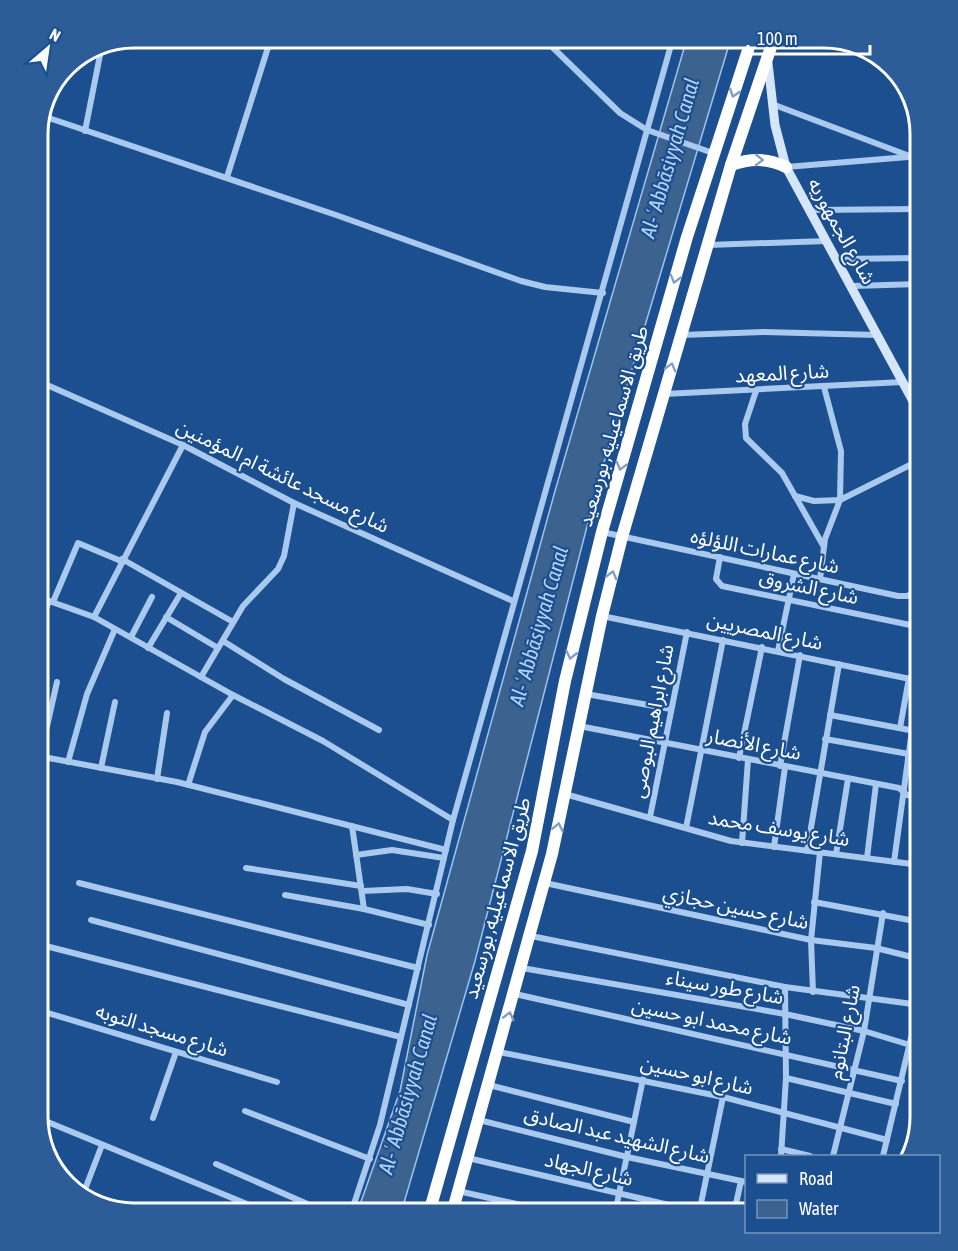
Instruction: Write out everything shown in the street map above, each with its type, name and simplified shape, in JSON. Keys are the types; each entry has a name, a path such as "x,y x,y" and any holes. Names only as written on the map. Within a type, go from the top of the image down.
{"highway":[{"name":"طريق الاسماعيليه, بورسعيد","path":"432,1203 532,851 565,681 602,532 713,153 749,48"},
{"name":"طريق الاسماعيليه, بورسعيد","path":"455,1203 545,884 602,616 622,537 731,165 770,48"},
{"path":"731,165 753,159 786,167"},
{"path":"479,1037 486,1046 500,1048"},
{"path":"470,1069 481,1066 491,1080"}],"main road":[{"name":"شارع الجمهوريه","path":"768,54 771,104 786,167 910,394"}],"street":[{"path":"227,177 268,48"},
{"path":"553,48 607,102 647,130 713,153"},
{"path":"355,1203 370,1159 437,894 453,820 513,601 603,293 671,48"},
{"path":"85,131 100,56"},
{"path":"771,104 910,156"},
{"path":"50,118 227,177 521,281 544,287 603,293"},
{"path":"786,167 910,157"},
{"path":"811,210 910,208"},
{"path":"707,245 827,241"},
{"path":"837,259 910,258"},
{"path":"852,286 910,284"},
{"path":"680,335 764,332 879,334"},
{"name":"شارع المعهد","path":"663,394 903,382"},
{"name":"شارع مسجد عائشة ام المؤمنين","path":"48,385 183,444 294,503 513,601"},
{"path":"820,579 824,548 840,500 841,452 824,387"},
{"path":"756,391 745,424 746,438 782,473 824,548"},
{"path":"94,617 183,444"},
{"path":"795,496 814,501 840,500 910,465"},
{"path":"201,677 243,606 278,569 284,556 294,503"},
{"name":"شارع عمارات اللؤلؤه","path":"602,532 903,597 910,594"},
{"path":"48,608 78,543 122,560 233,622"},
{"name":"شارع الشروق","path":"720,557 716,579 719,584 910,625"},
{"path":"778,651 795,574"},
{"path":"148,648 181,593"},
{"path":"131,638 152,597"},
{"path":"48,601 94,617 233,695 322,741 453,820"},
{"name":"شارع المصريين","path":"602,616 909,678"},
{"path":"166,617 218,648"},
{"path":"68,762 87,694 115,629"},
{"name":"شارع ابراهيم البوصى","path":"650,817 687,632"},
{"path":"686,828 723,640"},
{"path":"222,641 284,679 379,730"},
{"path":"739,758 762,647"},
{"path":"774,847 782,766 800,656"},
{"path":"807,851 839,664"},
{"path":"900,728 909,678"},
{"path":"48,720 57,682"},
{"path":"586,694 671,709"},
{"path":"188,785 205,732 233,695"},
{"path":"101,768 115,702"},
{"path":"158,779 167,714"},
{"path":"830,715 910,730"},
{"name":"شارع الأنصار","path":"579,726 876,784 910,795"},
{"path":"825,739 908,756"},
{"path":"894,862 910,743"},
{"path":"48,759 188,785 446,850"},
{"path":"742,843 748,760"},
{"path":"836,854 848,779"},
{"path":"867,858 876,784"},
{"name":"شارع يوسف محمد","path":"565,794 742,843 910,864"},
{"path":"352,826 364,909"},
{"path":"356,855 392,850 444,858"},
{"path":"813,992 811,940 820,852"},
{"path":"246,868 362,889 407,889 437,894"},
{"path":"80,883 417,968"},
{"name":"شارع حسين حجازي","path":"545,884 811,940 876,948 910,956"},
{"path":"285,895 364,909 429,925"},
{"path":"814,902 910,919"},
{"name":"شارع البتانوم","path":"833,1155 864,1031 883,913"},
{"path":"91,920 409,1005"},
{"path":"531,936 784,987 868,999 910,1002"},
{"path":"48,947 401,1037"},
{"name":"شارع طور سيناء","path":"522,968 785,1014 910,1044"},
{"path":"784,987 786,1078 781,1153 800,1155"},
{"name":"شارع محمد ابو حسين","path":"514,994 902,1081"},
{"name":"شارع مسجد التوبه","path":"48,1013 277,1082"},
{"name":"شارع ابو حسين","path":"500,1048 723,1097 887,1140"},
{"path":"883,1155 910,1048"},
{"path":"153,1118 176,1052"},
{"path":"786,1078 896,1104"},
{"path":"618,1203 643,1079"},
{"path":"491,1080 634,1122"},
{"path":"702,1203 723,1097"},
{"path":"245,1111 370,1159"},
{"name":"شارع الشهيد عبد الصادق","path":"479,1120 744,1182"},
{"path":"48,1122 244,1203"},
{"path":"86,1187 102,1145"},
{"name":"شارع الجهاد","path":"468,1158 660,1203"},
{"path":"216,1164 305,1203"},
{"path":"737,1203 744,1182"},
{"path":"458,1191 512,1203"}],"water":[{"name":"Al-ʿAbbāsiyyah Canal","path":"684,48 728,48 600,476 475,961 404,1203 361,1203 400,1091 427,955 555,491"}]}
